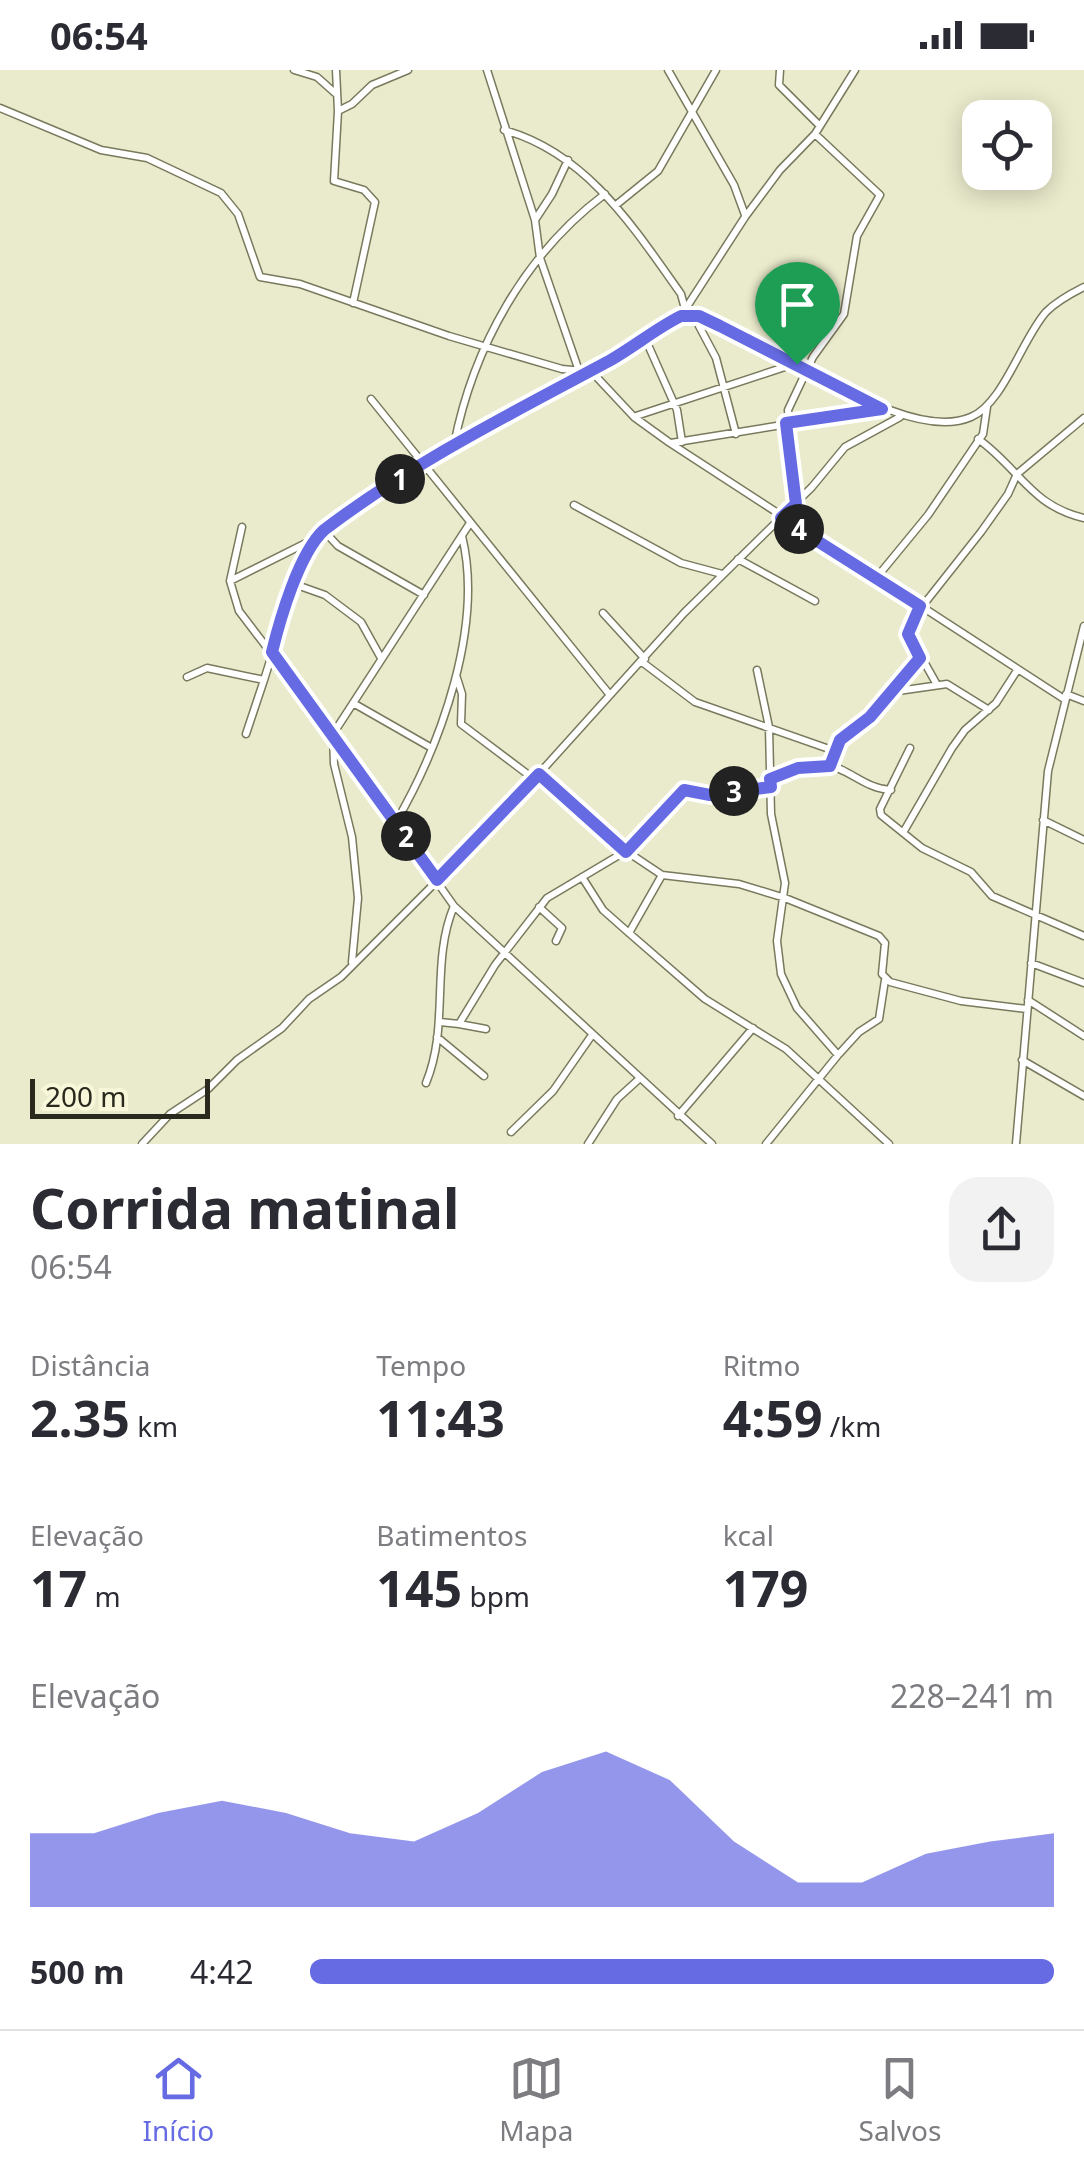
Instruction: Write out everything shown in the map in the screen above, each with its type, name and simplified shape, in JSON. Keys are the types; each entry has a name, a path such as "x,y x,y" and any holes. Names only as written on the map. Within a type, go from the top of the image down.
{"street":[{"path":"294,70 317,77 336,94"},
{"path":"336,70 334,180 364,190 376,202 353,303"},
{"path":"338,111 372,85 408,70"},
{"path":"487,70 534,220 540,258 584,371 670,444 781,518 1018,669 1065,696 1084,701"},
{"path":"668,70 734,185 745,216"},
{"path":"616,205 658,172 716,70"},
{"path":"780,70 778,85 818,124"},
{"path":"687,315 688,304 745,216 814,134 854,70"},
{"path":"0,108 101,150 146,158 221,193 238,214 260,277 300,284 485,346 584,371"},
{"path":"504,130 538,142 568,160 616,205 681,294 687,315"},
{"path":"796,504 786,423 792,396 844,314 856,236 880,195 814,134"},
{"path":"534,220 568,160"},
{"path":"454,446 485,346 505,305 540,258 605,194"},
{"path":"877,577 928,515 983,434 988,406 1038,322 1061,299 1084,287"},
{"path":"230,581 314,539 424,463 687,315 699,316 902,416 966,419 988,406"},
{"path":"699,316 736,434"},
{"path":"645,338 674,402 682,442"},
{"path":"634,416 797,364"},
{"path":"371,399 610,695"},
{"path":"670,444 882,409"},
{"path":"142,1144 170,1114 208,1089 352,964 437,880 722,574 796,504 845,447 902,416"},
{"path":"936,684 908,634 920,606 981,532 1017,474 1084,418"},
{"path":"978,439 1007,461 1048,506 1084,518"},
{"path":"574,505 681,563 722,574"},
{"path":"352,964 358,887 352,836 334,764 333,734 470,523"},
{"path":"242,527 230,581 238,611 333,734 454,906 711,1144"},
{"path":"324,530 338,546 424,595"},
{"path":"396,822 414,792 457,675 469,582 462,535"},
{"path":"246,734 294,584 314,539"},
{"path":"738,559 815,601"},
{"path":"294,584 325,595 361,622 381,658"},
{"path":"603,614 644,661 696,702 814,746 835,747"},
{"path":"1016,1144 1048,770 1065,696 1081,654 1084,626"},
{"path":"830,766 835,747 870,717 920,658"},
{"path":"187,677 207,668 264,680"},
{"path":"904,831 959,739 989,710 1018,669"},
{"path":"757,670 769,727 771,783 785,898 777,941 782,974 797,1008 838,1055"},
{"path":"457,675 463,700 461,724 536,777 626,852 662,875 723,880 785,898 883,939 885,980 879,1019 859,1032 838,1055 766,1144"},
{"path":"890,692 952,685 989,710"},
{"path":"353,702 430,747"},
{"path":"910,748 880,812 922,848 980,878 992,896 1084,936"},
{"path":"458,1024 539,907 558,888 626,852 684,790 710,795 771,783 798,768 830,766 871,788 891,790"},
{"path":"1043,820 1084,840"},
{"path":"629,932 662,875"},
{"path":"582,877 604,910 705,999 753,1028 821,1080 888,1144"},
{"path":"426,1083 440,1022 440,955 454,906"},
{"path":"539,907 562,928 556,942"},
{"path":"1031,963 1084,984"},
{"path":"885,980 960,1001 1028,1004 1084,1036"},
{"path":"440,1022 486,1029"},
{"path":"678,1116 753,1028"},
{"path":"512,1132 553,1091 592,1035"},
{"path":"437,1037 484,1076"},
{"path":"1022,1060 1084,1096"},
{"path":"588,1144 596,1140 617,1099 639,1079"}],"route":[{"path":"681,316 699,316 797,364 882,409 786,423 796,504 781,518 920,606 908,634 920,658 870,717 840,740 830,766 798,768 770,779 771,787 710,795 684,790 626,852 539,774 437,880 272,652 294,584 314,539 476,430 604,363 681,316"}]}
